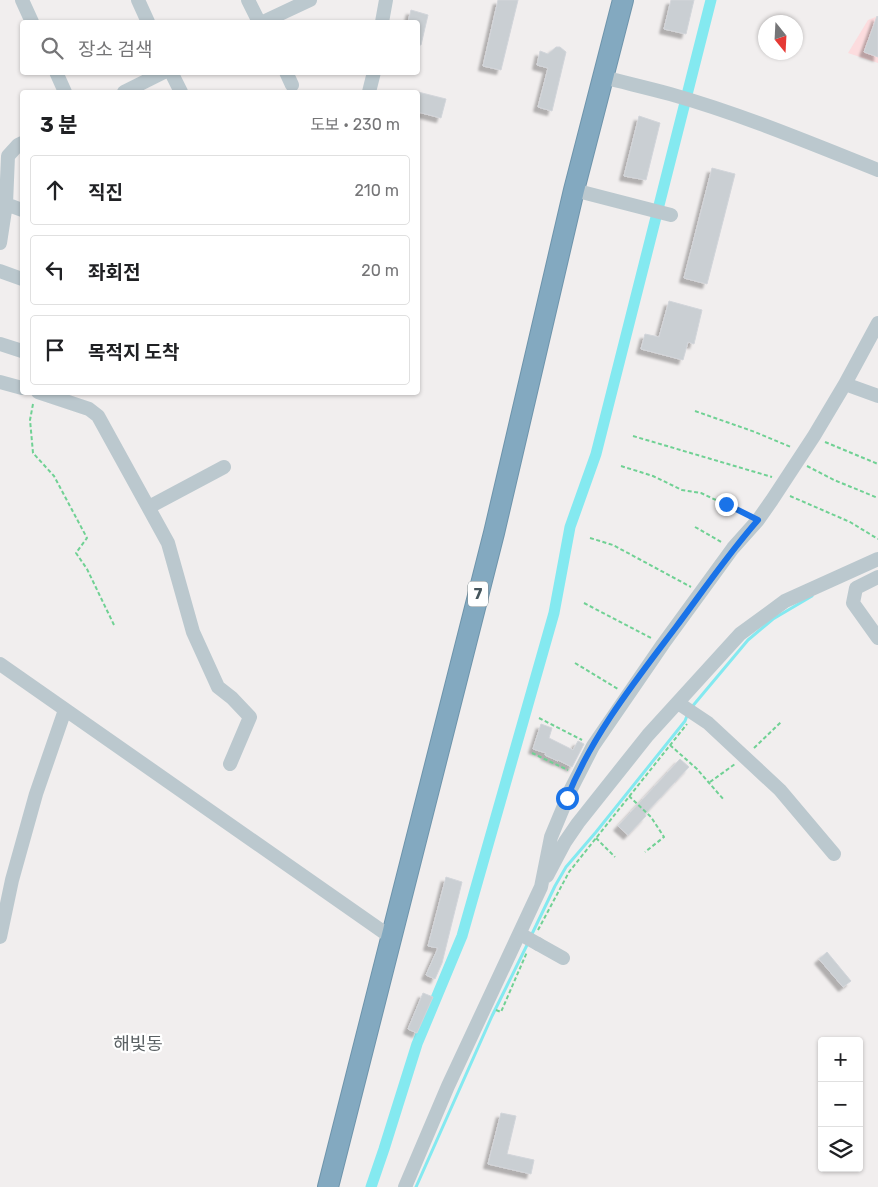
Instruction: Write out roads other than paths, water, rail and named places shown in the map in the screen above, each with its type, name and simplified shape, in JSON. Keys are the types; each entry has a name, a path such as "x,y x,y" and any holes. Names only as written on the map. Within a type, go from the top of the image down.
{"highway":[{"name":"7","path":"328,1187 494,533 574,190 623,0"}],"street":[{"path":"22,0 31,20"},
{"path":"138,0 147,20"},
{"path":"248,0 258,20"},
{"path":"267,20 310,0"},
{"path":"382,20 386,0"},
{"path":"57,75 64,90"},
{"path":"128,90 158,75"},
{"path":"172,75 180,90"},
{"path":"287,75 292,85"},
{"path":"370,90 373,75"},
{"path":"603,77 671,94 794,136 878,170"},
{"path":"0,243 6,204 8,156 20,144"},
{"path":"574,190 671,215"},
{"path":"6,204 20,209"},
{"path":"0,271 20,278"},
{"path":"405,1187 448,1086 529,938 551,837 578,774 593,746 663,644 733,548 758,520 781,486 845,384 878,323"},
{"path":"0,344 20,350"},
{"path":"0,382 20,387"},
{"path":"845,384 878,396"},
{"path":"44,395 89,409 98,416 168,542 193,632 218,686 250,717 230,764"},
{"path":"148,507 224,466"},
{"path":"541,887 565,842 578,823 630,757 740,634 767,612 792,597 878,559"},
{"path":"878,577 856,588 853,603 878,638"},
{"path":"0,664 392,938"},
{"path":"678,703 708,723 780,790 834,854"},
{"path":"0,937 12,880 36,794 65,710"},
{"path":"551,837 565,842"},
{"path":"529,938 563,958"}],"waterway":[{"path":"371,1187 417,1044 462,936 554,613 570,527 596,454 711,0"},
{"path":"691,708 748,640 773,619 812,596"},
{"path":"531,936 566,867 685,721 688,713"},
{"path":"416,1187 492,1016 528,943"}],"district":[{"name":"해빛동","path":"138,1044"}]}
